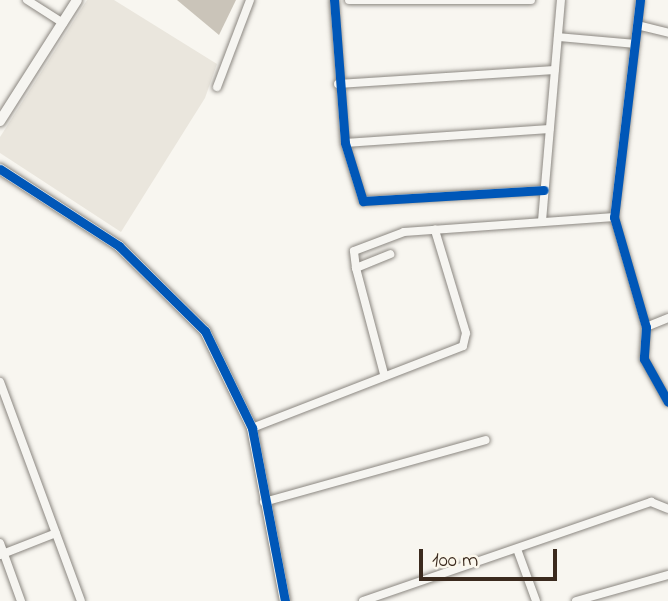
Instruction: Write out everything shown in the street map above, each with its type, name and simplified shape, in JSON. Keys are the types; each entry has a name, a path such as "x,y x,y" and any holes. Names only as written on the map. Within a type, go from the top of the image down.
{"street":[{"path":"26,0 62,23"},
{"path":"0,121 77,0"},
{"path":"217,87 250,0"},
{"path":"334,0 338,84 345,143 360,197 367,202 544,190"},
{"path":"349,0 531,0"},
{"path":"542,221 561,0"},
{"path":"640,0 614,217 646,327 644,359 668,402"},
{"path":"637,25 668,33"},
{"path":"558,37 635,44"},
{"path":"338,84 555,69"},
{"path":"345,143 550,129"},
{"path":"0,169 162,282 205,331 251,428 285,601"},
{"path":"384,374 352,259 361,247 404,232 614,217"},
{"path":"251,428 466,340 435,230"},
{"path":"356,268 390,254"},
{"path":"646,327 668,318"},
{"path":"0,382 81,601"},
{"path":"264,502 486,440"},
{"path":"363,601 651,502 668,509"},
{"path":"2,555 56,533"},
{"path":"0,544 21,601"},
{"path":"517,549 536,601"},
{"path":"576,601 668,575"}],"shaded area":[{"path":"87,0 114,0 217,64 205,98 121,232 0,153 0,137"},
{"path":"177,0 236,0 219,35"}],"cycle path":[{"path":"334,0 345,143 363,201 544,190"},
{"path":"640,0 614,217 646,327 644,359 668,402"},
{"path":"0,169 119,246 205,331 252,428 285,601"}]}
